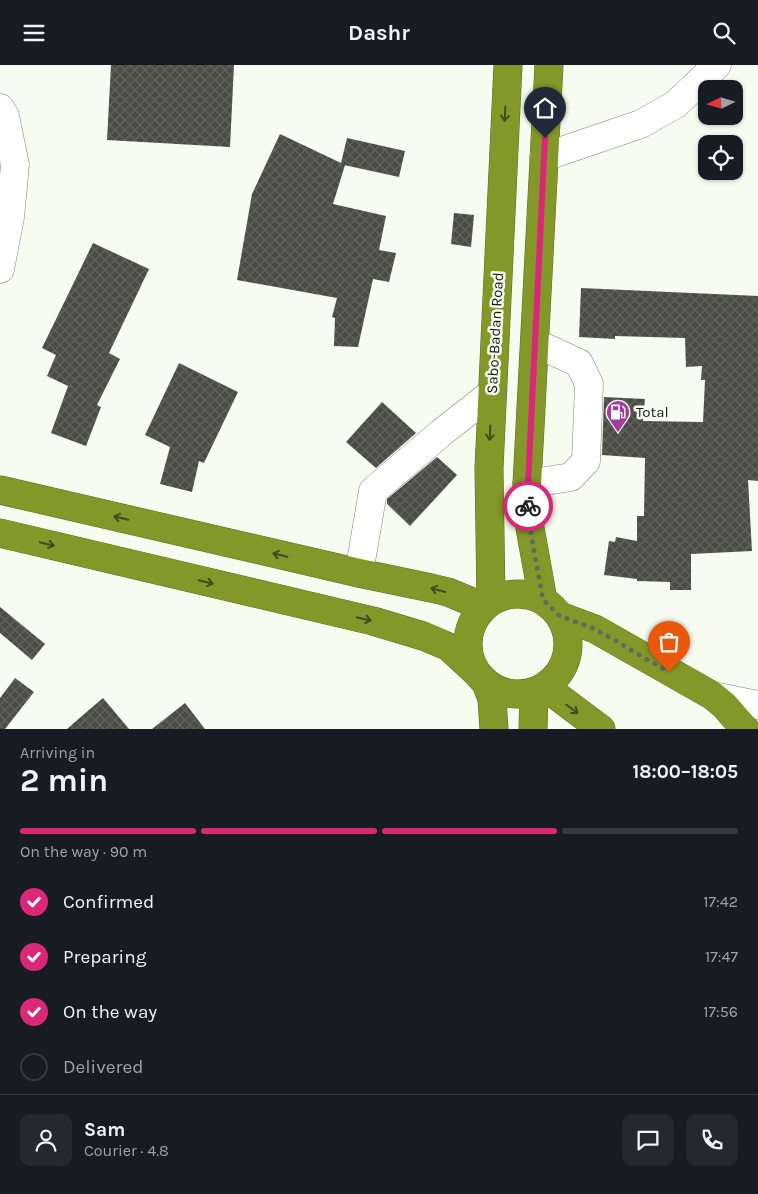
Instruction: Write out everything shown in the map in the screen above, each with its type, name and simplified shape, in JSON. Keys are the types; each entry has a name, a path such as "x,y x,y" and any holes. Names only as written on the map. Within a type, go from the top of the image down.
{"highway":[{"name":"Sabo-Badan Road","path":"487,604 489,468 508,65"},
{"path":"0,533 373,621 422,636 450,647 497,690 509,694 522,694 540,689 554,679 561,670 565,660 568,638 565,626 551,608 530,528 528,484 549,65"},
{"path":"0,489 448,592 487,604"},
{"path":"494,729 492,699 469,655 468,637 473,621 487,604 503,595 517,593 530,595 551,608 595,629 713,696 724,705 745,729"},
{"path":"533,729 540,689"},
{"path":"540,689 601,729"}],"street":[{"path":"544,157 640,124 676,105 717,65"},
{"path":"0,108 5,116 15,165 10,217 0,269"},
{"path":"528,484 571,477 586,461 589,384 579,363 534,343"},
{"path":"359,573 373,491 441,433 492,393"},
{"path":"713,696 758,705"}],"building":[{"path":"111,65 234,65 230,147 107,140"},
{"path":"280,134 341,163 347,138 405,151 399,177 345,165 333,204 386,216 379,250 396,253 389,282 373,279 358,347 334,346 335,318 332,317 337,298 237,280 252,194"},
{"path":"454,213 474,215 471,247 451,244"},
{"path":"93,243 149,269 109,353 120,359 97,405 101,407 86,446 51,433 68,386 47,376 56,355 42,348"},
{"path":"581,288 758,296 758,481 748,480 752,551 691,554 691,590 670,590 670,582 637,581 637,579 604,575 609,541 615,542 616,537 637,541 637,516 644,516 645,458 602,455 604,397 645,399 643,421 703,422 705,380 701,380 702,366 686,367 685,338 615,336 615,339 579,337"},
{"path":"179,363 238,392 204,463 199,461 192,492 160,484 170,447 145,435"},
{"path":"382,402 416,433 376,468 346,442"},
{"path":"437,457 457,475 410,526 387,504 387,499"},
{"path":"0,607 45,644 32,660 0,633"},
{"path":"15,678 34,692 5,729 0,729 0,698"},
{"path":"103,698 129,729 67,729 90,709"},
{"path":"185,703 205,729 152,729"}],"way so far":[{"path":"528,506 543,600 560,616 595,629 669,672"}],"place":[{"name":"Total","path":"618,433"}],"route":[{"path":"528,506 545,138"}]}
